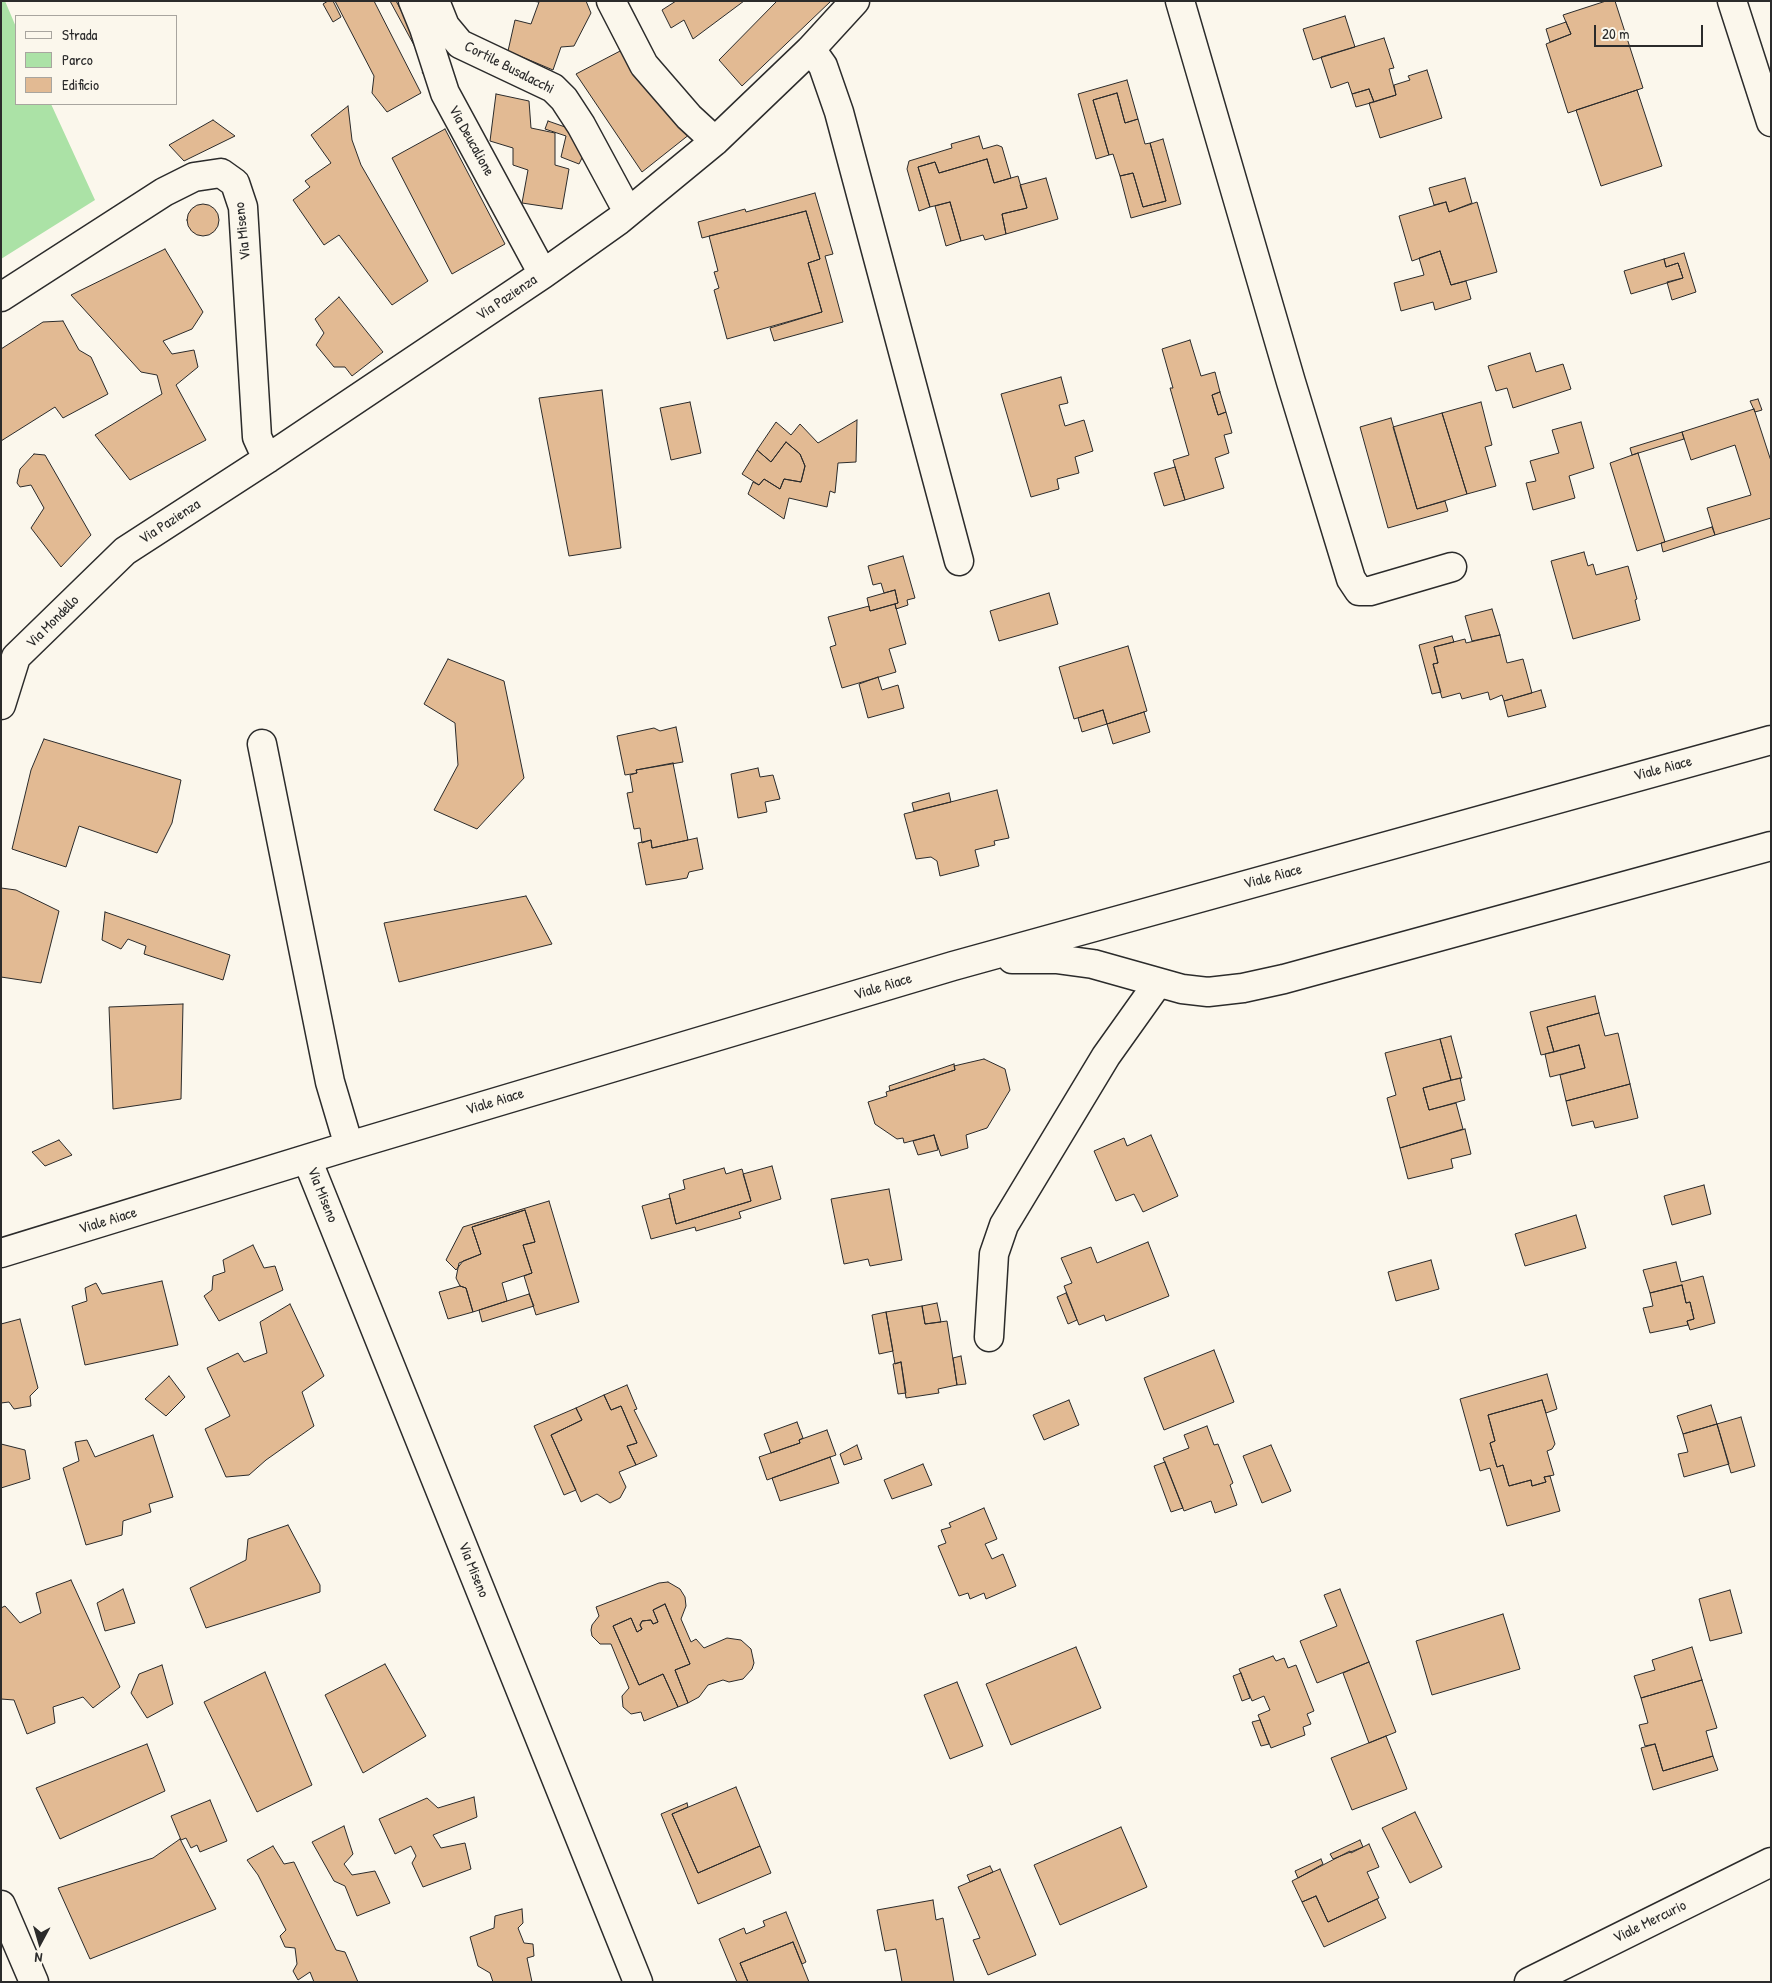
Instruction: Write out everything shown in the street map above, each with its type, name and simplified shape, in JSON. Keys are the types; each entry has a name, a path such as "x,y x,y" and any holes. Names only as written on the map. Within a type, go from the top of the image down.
{"street":[{"name":"Via Deucalione","path":"413,1 424,28 445,94 544,274"},
{"name":"Cortile Busalacchi","path":"435,1 445,26 460,44 553,88 564,99 581,125 628,212"},
{"path":"611,1 644,65 689,117 715,141"},
{"name":"Via Pazienza","path":"125,551 267,459 544,274 628,212 715,141 810,49 855,1"},
{"path":"1180,1 1291,382 1351,579 1359,591 1370,591 1452,567"},
{"path":"1732,1 1771,122"},
{"path":"810,49 823,66 839,112 959,561"},
{"name":"Via Miseno","path":"1,297 164,192 194,177 221,174 234,183 244,207 257,437 267,459"},
{"name":"Via Mondello","path":"1,705 16,658 125,551"},
{"name":"Viale Aiace","path":"1,1253 349,1146 953,966 1771,740"},
{"path":"262,744 330,1082 349,1146"},
{"path":"953,966 1018,958 1056,959 1093,964 1182,989 1208,992 1243,988 1284,979 1771,846"},
{"path":"989,1337 994,1254 1004,1225 1106,1056 1158,983"},
{"name":"Via Miseno","path":"308,1159 638,1982"},
{"name":"Viale Mercurio","path":"1529,1982 1771,1862"},
{"path":"1,1905 34,1982"}],"green space":[{"path":"1,1 5,1 15,25 15,105 51,105 95,200 1,259"}],"building":[{"path":"333,1 341,17 333,22 323,4"},
{"path":"335,1 374,1 421,93 387,112 372,93 374,76"},
{"path":"390,1 396,1 441,83 432,88 422,72 427,69"},
{"path":"531,1 586,1 591,13 574,46 561,47 553,70 508,51 515,20 531,24 539,2"},
{"path":"676,1 744,1 693,39 684,20 671,28 662,10"},
{"path":"777,1 831,1 742,86 719,60"},
{"path":"1606,1 1615,1 1643,88 1568,113 1546,44 1571,34 1563,15"},
{"path":"1345,16 1355,47 1313,60 1303,29"},
{"path":"1566,22 1571,34 1550,42 1546,29"},
{"path":"1384,38 1394,68 1389,69 1396,95 1374,102 1369,89 1352,94 1348,82 1331,88 1321,57"},
{"path":"624,49 695,130 642,172 576,74"},
{"path":"1427,70 1442,118 1380,138 1369,103 1396,95 1394,85 1410,80 1408,76"},
{"path":"1127,80 1138,119 1125,123 1117,93 1093,100 1109,155 1096,159 1078,94"},
{"path":"1369,89 1374,102 1356,107 1352,94"},
{"path":"1637,90 1662,166 1601,186 1576,110"},
{"path":"1117,93 1125,123 1138,119 1145,144 1150,143 1166,201 1143,207 1133,173 1120,176 1113,154 1109,155 1093,100"},
{"path":"496,94 529,101 531,128 555,133 555,165 569,169 562,209 522,203 528,170 513,165 513,148 490,141"},
{"path":"348,106 352,140 361,165 428,281 392,305 339,235 324,245 293,200 310,187 305,181 331,163 311,135"},
{"path":"213,120 235,136 184,161 169,145"},
{"path":"548,121 568,128 583,156 579,164 561,157 566,136 545,129"},
{"path":"445,129 505,244 452,274 392,158"},
{"path":"979,136 983,149 997,145 1002,147 1011,178 994,183 987,159 939,173 935,162 918,167 930,207 919,211 907,169 909,161 952,148 951,144"},
{"path":"1163,139 1181,204 1131,218 1120,176 1133,173 1143,207 1166,201 1150,143"},
{"path":"987,159 994,183 1018,176 1027,208 1002,214 1006,234 985,240 983,235 961,241 950,202 930,207 918,167 935,162 939,173"},
{"path":"1046,178 1058,219 1006,234 1002,214 1027,208 1020,185"},
{"path":"1465,178 1472,203 1449,212 1446,202 1434,205 1429,188"},
{"path":"815,193 833,254 825,256 843,322 774,341 770,328 822,312 808,263 820,259 806,211 702,238 698,222 745,209 746,212"},
{"path":"950,202 961,241 946,246 935,206"},
{"path":"1446,202 1449,212 1477,202 1497,272 1451,285 1440,251 1412,261 1399,216"},
{"path":"203,204 214,209 219,220 214,231 203,236 192,231 187,220 192,209"},
{"path":"806,211 820,259 808,263 822,312 727,339 714,290 719,288 714,272 718,271 709,236"},
{"path":"165,249 203,312 192,329 163,341 172,354 194,350 198,367 176,385 206,440 130,480 95,435 162,394 157,375 141,372 71,295"},
{"path":"1440,251 1451,285 1466,281 1471,299 1435,310 1433,302 1401,311 1394,283 1424,275 1419,258"},
{"path":"1684,253 1696,292 1672,300 1667,282 1683,278 1678,263 1666,267 1664,259"},
{"path":"1664,259 1666,267 1678,263 1683,278 1631,294 1624,271"},
{"path":"339,297 383,352 352,376 345,367 334,367 316,345 324,333 315,319"},
{"path":"63,321 79,350 91,357 108,394 63,418 55,407 1,441 1,349 43,322"},
{"path":"1190,340 1201,376 1215,372 1220,392 1212,395 1218,415 1226,412 1232,433 1224,435 1229,453 1215,458 1224,488 1185,500 1173,460 1189,455 1170,388 1173,388 1162,349"},
{"path":"1530,353 1536,372 1563,364 1571,389 1513,408 1507,388 1496,391 1488,366"},
{"path":"1061,377 1068,403 1059,405 1065,426 1084,420 1093,451 1075,457 1079,473 1057,479 1059,489 1031,497 1001,394"},
{"path":"602,390 621,548 569,556 539,398"},
{"path":"1220,392 1226,412 1218,415 1212,395"},
{"path":"1758,399 1762,410 1755,412 1750,401"},
{"path":"690,402 701,453 671,460 660,408"},
{"path":"1481,402 1492,445 1485,447 1496,486 1467,494 1442,413"},
{"path":"1754,409 1771,461 1771,518 1715,535 1707,508 1751,495 1735,445 1691,460 1682,432"},
{"path":"1442,413 1467,494 1417,509 1393,427"},
{"path":"1391,418 1417,509 1445,501 1448,511 1388,528 1360,427"},
{"path":"857,420 856,462 838,463 835,493 830,491 827,507 789,498 784,519 748,494 753,482 759,485 764,479 780,489 784,479 801,482 805,466 800,454 786,442 771,462 757,450 776,422 791,435 800,424 818,443"},
{"path":"1581,422 1594,468 1569,476 1575,498 1533,510 1526,483 1536,481 1530,461 1559,453 1552,430"},
{"path":"1682,432 1684,439 1632,455 1630,448"},
{"path":"786,442 800,454 805,466 801,482 784,479 780,489 764,479 759,485 742,474 757,450 771,462"},
{"path":"1638,453 1665,542 1637,551 1610,463"},
{"path":"34,454 45,455 91,535 61,567 31,528 44,508 31,485 20,487 17,483 20,469"},
{"path":"1175,467 1185,500 1164,506 1154,473"},
{"path":"1712,527 1715,535 1663,552 1661,543"},
{"path":"1584,552 1588,566 1593,564 1596,575 1628,566 1637,599 1635,600 1640,620 1573,639 1551,561"},
{"path":"903,556 915,598 907,600 908,605 896,609 895,604 898,603 895,590 884,593 881,583 873,585 868,566"},
{"path":"895,590 898,603 870,611 867,598"},
{"path":"1049,593 1058,624 999,641 990,611"},
{"path":"895,604 906,644 889,649 896,672 842,688 830,647 836,645 828,617 869,606 870,611"},
{"path":"1492,609 1500,635 1472,641 1465,616"},
{"path":"1500,635 1507,663 1523,659 1532,693 1504,701 1502,695 1490,700 1488,692 1462,699 1460,693 1442,698 1433,664 1438,663 1434,647 1465,639 1466,643"},
{"path":"1452,636 1454,642 1434,647 1438,663 1433,664 1441,692 1432,694 1419,645"},
{"path":"1128,646 1147,711 1107,724 1103,710 1074,719 1059,667"},
{"path":"448,659 504,681 524,778 477,829 434,810 458,765 455,723 424,704"},
{"path":"878,677 882,690 898,685 904,708 868,718 859,684"},
{"path":"1541,690 1546,707 1508,717 1504,701"},
{"path":"1103,710 1107,724 1082,732 1078,718"},
{"path":"1144,712 1150,732 1113,744 1107,724"},
{"path":"676,727 683,762 636,770 637,773 625,775 617,736 654,728 660,731"},
{"path":"44,739 181,780 172,823 157,853 79,826 66,867 12,849 31,770"},
{"path":"673,763 688,840 652,848 651,840 642,843 640,828 634,829 627,793 633,792 630,775 637,773 636,770"},
{"path":"758,768 760,777 773,775 780,799 765,802 767,812 738,818 731,774"},
{"path":"997,790 1009,838 994,841 995,845 975,850 979,866 940,876 937,861 931,857 916,859 904,814"},
{"path":"949,793 951,802 914,811 912,803"},
{"path":"697,838 703,869 689,872 687,878 646,885 638,843 651,840 652,848"},
{"path":"1,888 16,890 59,911 41,983 1,977"},
{"path":"526,896 552,944 399,982 384,923"},
{"path":"105,912 230,955 223,980 144,954 146,946 128,939 121,949 102,940"},
{"path":"1595,996 1599,1013 1547,1027 1554,1052 1541,1055 1530,1012"},
{"path":"183,1004 181,1099 113,1109 109,1007"},
{"path":"1599,1013 1605,1036 1618,1033 1630,1084 1566,1101 1560,1075 1585,1068 1579,1045 1554,1052 1547,1027"},
{"path":"1451,1036 1462,1078 1451,1080 1440,1039"},
{"path":"1440,1039 1451,1080 1423,1088 1429,1110 1456,1103 1463,1129 1400,1148 1387,1098 1396,1095 1385,1053"},
{"path":"1579,1045 1585,1068 1550,1077 1545,1054"},
{"path":"984,1059 1005,1069 1010,1090 987,1128 966,1135 968,1148 941,1156 934,1135 904,1143 903,1138 897,1139 875,1124 868,1102 887,1096 886,1092 955,1070 954,1066"},
{"path":"954,1064 955,1070 890,1091 889,1086"},
{"path":"1460,1078 1465,1100 1429,1110 1423,1088"},
{"path":"1630,1084 1638,1118 1595,1128 1593,1121 1572,1126 1566,1101"},
{"path":"1465,1129 1471,1154 1451,1159 1453,1168 1408,1179 1400,1148"},
{"path":"934,1135 938,1150 918,1155 913,1141"},
{"path":"1151,1135 1178,1196 1143,1212 1134,1194 1116,1201 1094,1151 1124,1138 1127,1146"},
{"path":"59,1140 72,1155 45,1166 32,1152"},
{"path":"772,1166 781,1199 739,1212 741,1218 696,1231 695,1227 651,1239 642,1206 670,1198 676,1224 751,1201 743,1174"},
{"path":"724,1168 726,1174 742,1169 751,1201 676,1224 669,1194 685,1189 683,1180"},
{"path":"1704,1185 1711,1214 1672,1225 1664,1196"},
{"path":"889,1189 902,1260 870,1266 868,1259 844,1264 831,1199"},
{"path":"549,1201 579,1302 536,1315 524,1276 532,1273 523,1245 535,1242 525,1210 472,1227 481,1254 463,1261 456,1270 446,1260 463,1227"},
{"path":"525,1210 535,1242 523,1245 532,1273 502,1283 507,1301 473,1312 466,1288 460,1286 456,1278 459,1263 481,1254 472,1227"},
{"path":"1576,1215 1586,1248 1525,1266 1515,1234"},
{"path":"1148,1242 1169,1296 1106,1321 1104,1315 1079,1325 1064,1286 1072,1283 1061,1258 1091,1247 1097,1263"},
{"path":"253,1245 264,1268 275,1266 283,1290 219,1321 204,1296 212,1290 213,1276 225,1272 223,1260"},
{"path":"1431,1260 1439,1289 1396,1301 1388,1272"},
{"path":"1676,1262 1681,1282 1703,1276 1715,1323 1690,1330 1687,1321 1694,1319 1690,1302 1686,1303 1682,1285 1650,1293 1643,1270"},
{"path":"162,1281 178,1345 85,1365 72,1306 87,1301 85,1288 96,1283 102,1294"},
{"path":"1682,1285 1686,1303 1690,1302 1694,1319 1687,1321 1688,1325 1650,1333 1643,1308 1653,1306 1650,1293"},
{"path":"460,1286 466,1288 473,1312 448,1319 439,1292"},
{"path":"1066,1293 1077,1320 1068,1324 1057,1297"},
{"path":"529,1294 534,1306 482,1322 479,1310"},
{"path":"937,1303 941,1322 925,1324 922,1306"},
{"path":"290,1304 324,1376 302,1392 314,1426 266,1460 249,1475 226,1477 205,1429 230,1416 207,1368 238,1353 244,1362 267,1353 260,1322"},
{"path":"922,1306 925,1324 947,1321 957,1385 938,1389 939,1393 906,1398 901,1362 895,1364 886,1312"},
{"path":"886,1312 893,1351 879,1354 872,1315"},
{"path":"20,1319 38,1388 30,1396 31,1406 14,1409 9,1402 1,1403 1,1324"},
{"path":"1214,1350 1234,1402 1164,1430 1144,1378"},
{"path":"961,1356 966,1384 957,1385 953,1358"},
{"path":"901,1362 906,1393 898,1394 893,1364"},
{"path":"1547,1374 1557,1409 1546,1413 1542,1400 1488,1415 1495,1441 1490,1443 1497,1467 1503,1465 1509,1486 1531,1480 1532,1486 1546,1482 1544,1477 1550,1476 1560,1511 1507,1526 1490,1468 1480,1471 1460,1399"},
{"path":"169,1376 185,1397 166,1416 145,1399"},
{"path":"627,1385 637,1409 634,1410 657,1456 636,1465 627,1446 637,1443 621,1406 611,1410 604,1395"},
{"path":"604,1395 611,1410 621,1406 637,1443 627,1446 636,1465 619,1472 626,1487 620,1498 610,1503 597,1494 581,1502 551,1435 582,1420 576,1408"},
{"path":"1069,1400 1079,1425 1044,1440 1033,1415"},
{"path":"1542,1400 1555,1444 1552,1449 1547,1451 1554,1475 1544,1477 1546,1482 1532,1486 1531,1480 1509,1486 1503,1465 1497,1467 1490,1443 1495,1441 1488,1415"},
{"path":"1711,1405 1717,1424 1683,1434 1677,1416"},
{"path":"576,1408 582,1420 551,1435 576,1490 564,1495 534,1426"},
{"path":"1741,1417 1755,1466 1731,1473 1717,1424"},
{"path":"797,1422 803,1438 799,1440 800,1443 771,1453 764,1434"},
{"path":"1717,1424 1729,1464 1684,1477 1678,1454 1688,1452 1683,1434"},
{"path":"1207,1426 1214,1445 1218,1444 1233,1483 1230,1485 1237,1505 1215,1513 1211,1501 1184,1511 1163,1458 1189,1448 1184,1435"},
{"path":"827,1430 836,1455 767,1480 759,1457 800,1443 799,1440"},
{"path":"153,1435 173,1497 149,1504 151,1512 123,1521 122,1535 86,1545 63,1468 79,1461 75,1442 87,1440 95,1457"},
{"path":"1,1444 25,1450 30,1479 1,1488"},
{"path":"857,1445 862,1459 844,1465 840,1454"},
{"path":"1271,1445 1291,1491 1262,1503 1243,1456"},
{"path":"830,1457 839,1483 780,1501 772,1478"},
{"path":"1165,1462 1183,1508 1171,1512 1154,1466"},
{"path":"923,1464 932,1485 892,1499 884,1480"},
{"path":"984,1508 997,1539 985,1544 992,1559 1003,1554 1016,1586 986,1599 984,1593 970,1599 968,1593 959,1596 938,1546 946,1543 941,1530 951,1527 949,1523"},
{"path":"288,1525 320,1585 320,1592 206,1628 190,1588 246,1560 248,1539"},
{"path":"71,1580 120,1687 93,1708 83,1697 53,1707 55,1723 27,1734 14,1700 1,1699 1,1608 5,1606 20,1623 41,1613 36,1593"},
{"path":"668,1582 680,1589 685,1597 686,1606 681,1619 691,1642 696,1639 704,1648 727,1638 741,1640 751,1649 754,1663 752,1669 743,1679 729,1682 723,1680 708,1685 699,1697 688,1703 675,1670 690,1664 665,1604 653,1610 658,1622 653,1624 651,1620 642,1621 640,1625 642,1629 637,1632 631,1618 613,1626 639,1685 663,1674 678,1707 644,1721 641,1712 631,1714 623,1707 622,1696 629,1688 611,1644 600,1644 592,1636 591,1630 592,1625 599,1616 596,1607 659,1583"},
{"path":"123,1589 135,1623 105,1631 97,1603"},
{"path":"1340,1589 1369,1662 1317,1683 1300,1641 1337,1626 1324,1595"},
{"path":"1730,1590 1742,1633 1710,1641 1699,1599"},
{"path":"665,1604 690,1664 675,1670 688,1703 678,1707 663,1674 639,1685 613,1626 631,1618 637,1632 642,1629 640,1625 642,1621 651,1620 653,1624 658,1622 653,1610"},
{"path":"1503,1614 1520,1669 1432,1695 1416,1641"},
{"path":"1076,1647 1101,1708 1011,1745 986,1684"},
{"path":"1692,1647 1702,1680 1641,1698 1634,1676 1655,1670 1652,1660"},
{"path":"1273,1656 1276,1661 1284,1658 1288,1668 1296,1665 1314,1711 1307,1714 1311,1724 1303,1727 1305,1735 1271,1748 1258,1715 1270,1710 1264,1696 1252,1701 1239,1669"},
{"path":"1369,1662 1396,1732 1369,1743 1343,1673"},
{"path":"385,1664 426,1736 363,1773 325,1695"},
{"path":"162,1665 173,1704 147,1718 131,1693 139,1674"},
{"path":"265,1672 312,1785 257,1812 204,1702"},
{"path":"1241,1673 1250,1698 1242,1701 1233,1676"},
{"path":"1702,1680 1717,1728 1706,1731 1713,1756 1663,1771 1655,1744 1645,1746 1639,1725 1648,1723 1641,1698"},
{"path":"957,1682 983,1746 950,1759 924,1695"},
{"path":"1260,1720 1269,1744 1261,1746 1252,1722"},
{"path":"1386,1736 1407,1789 1352,1810 1331,1758"},
{"path":"147,1744 165,1791 60,1839 36,1788"},
{"path":"1655,1744 1663,1771 1713,1756 1718,1770 1653,1790 1641,1748"},
{"path":"736,1787 760,1846 698,1873 672,1814"},
{"path":"474,1797 477,1817 433,1835 441,1848 465,1843 471,1869 423,1887 412,1863 416,1856 411,1846 395,1854 379,1819 427,1798 438,1808"},
{"path":"210,1800 227,1841 200,1852 197,1845 191,1848 186,1838 181,1840 171,1816"},
{"path":"687,1803 688,1807 672,1814 698,1873 760,1846 771,1873 698,1904 661,1814"},
{"path":"1415,1812 1442,1867 1410,1883 1382,1828"},
{"path":"344,1826 353,1854 344,1864 352,1875 375,1871 390,1903 357,1916 345,1886 334,1881 312,1842"},
{"path":"1121,1827 1147,1887 1060,1925 1034,1865"},
{"path":"180,1839 216,1909 90,1959 58,1888 153,1858"},
{"path":"1360,1840 1363,1847 1333,1859 1330,1854"},
{"path":"1369,1844 1379,1867 1367,1872 1379,1898 1328,1922 1316,1896 1302,1902 1292,1881 1350,1851 1351,1853"},
{"path":"273,1846 284,1864 294,1862 336,1950 345,1952 358,1982 314,1982 310,1972 298,1980 293,1971 297,1964 295,1948 285,1947 280,1936 286,1930 258,1875 247,1860"},
{"path":"1321,1859 1323,1864 1298,1878 1295,1871"},
{"path":"990,1866 993,1872 970,1882 967,1875"},
{"path":"1000,1869 1036,1955 988,1975 973,1940 980,1938 958,1887"},
{"path":"1316,1896 1328,1922 1377,1899 1386,1918 1324,1947 1302,1902"},
{"path":"933,1900 936,1920 943,1918 954,1982 902,1982 896,1949 885,1951 877,1910"},
{"path":"522,1909 523,1923 518,1928 524,1943 533,1944 534,1956 527,1958 532,1982 493,1982 490,1973 478,1966 470,1937 494,1928 495,1916"},
{"path":"786,1912 806,1962 802,1964 793,1942 740,1963 748,1982 737,1982 719,1939 744,1928 746,1934 765,1926 763,1921"},
{"path":"793,1942 809,1982 748,1982 740,1963"}]}
